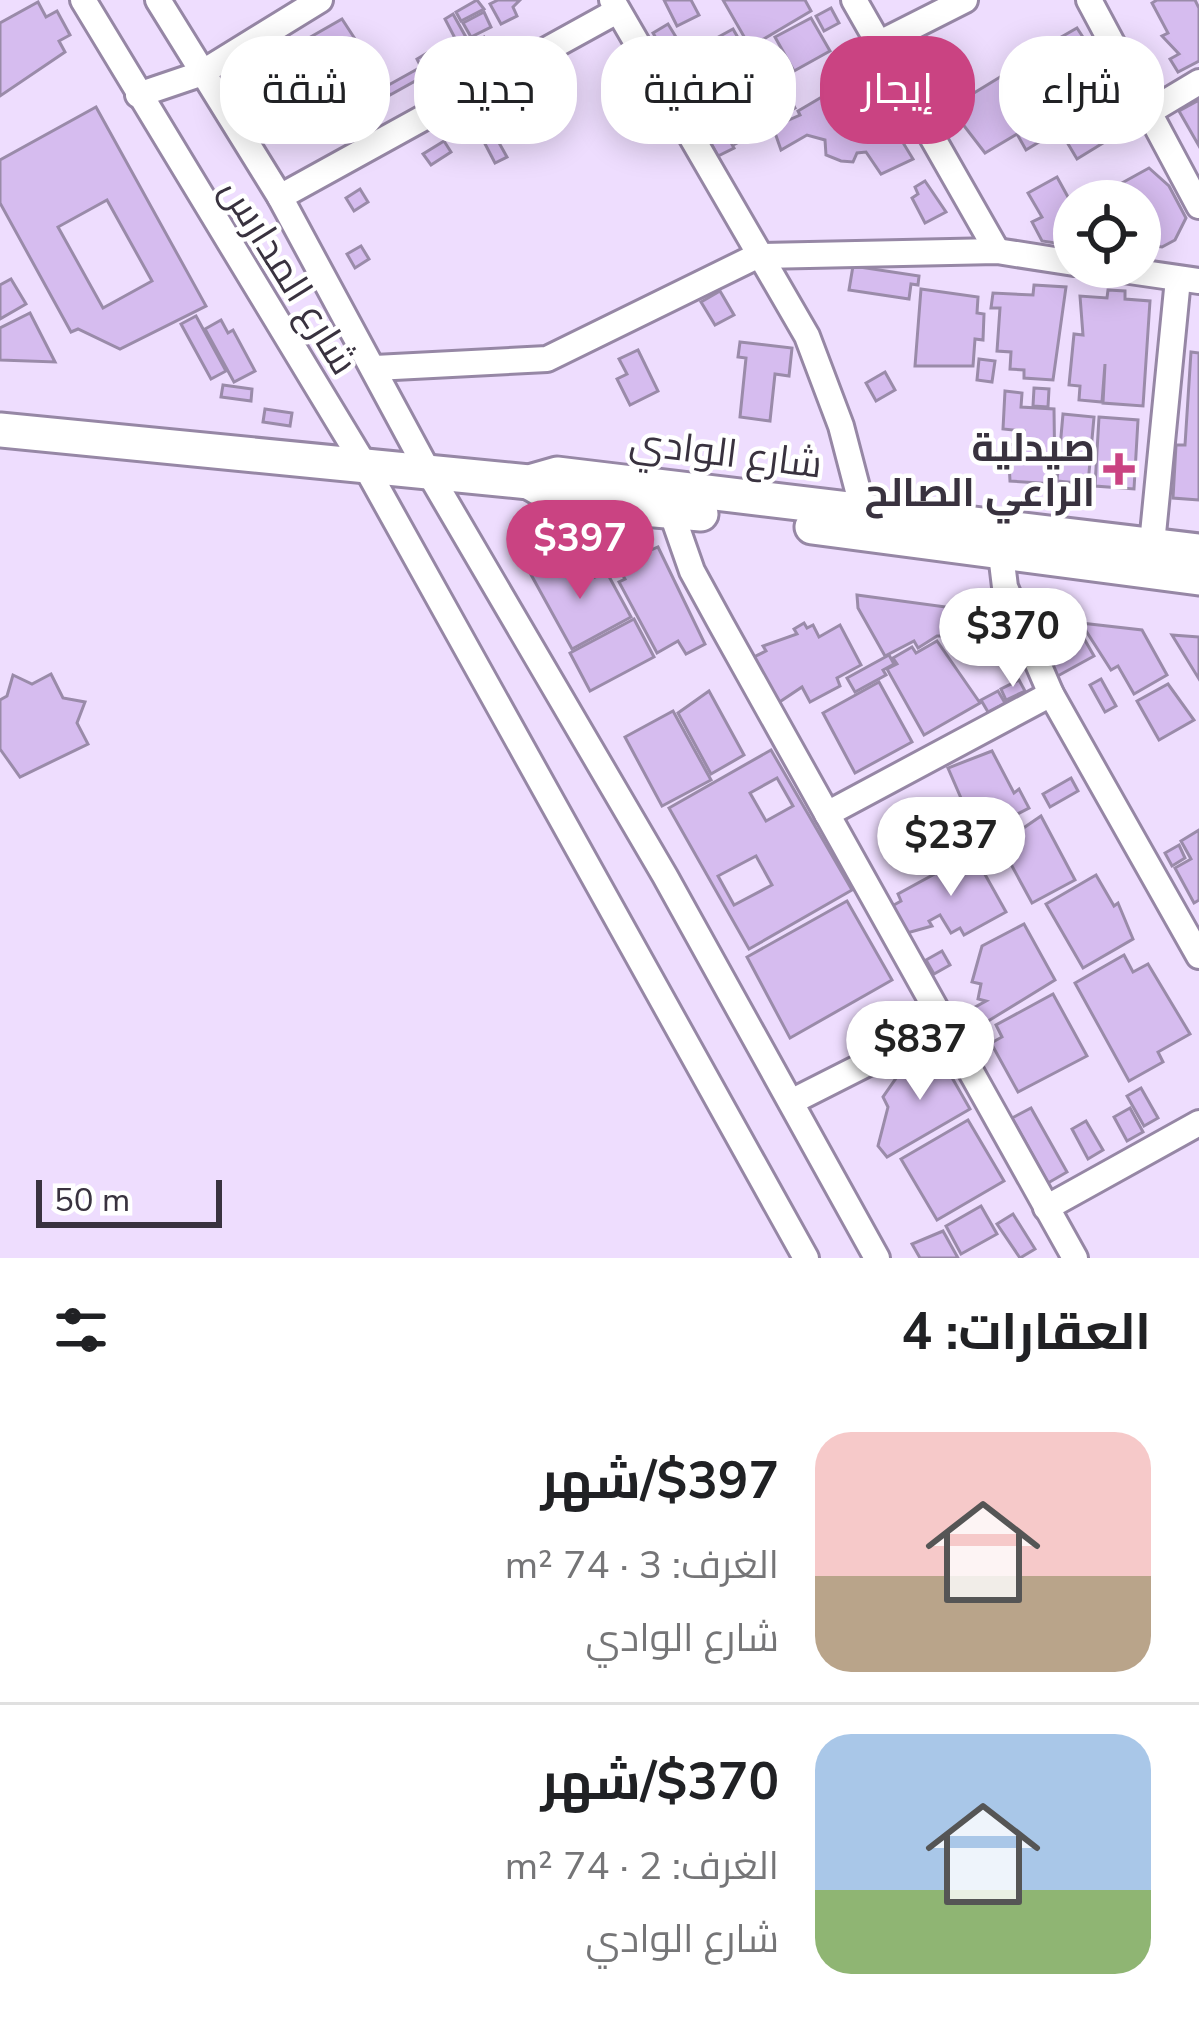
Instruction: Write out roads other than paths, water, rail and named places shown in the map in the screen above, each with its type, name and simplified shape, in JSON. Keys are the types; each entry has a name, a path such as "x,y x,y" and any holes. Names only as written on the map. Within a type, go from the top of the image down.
{"main road":[{"name":"شارع الوادي","path":"0,430 529,482 557,474 1199,551"},
{"name":"شارع الوادي","path":"529,482 563,502 671,511 1199,578"}],"street":[{"name":"شارع المدارس","path":"83,0 364,464 806,1258"},
{"path":"158,0 280,197 429,473 878,1258"},
{"path":"138,95 200,74 320,0"},
{"path":"854,0 876,36"},
{"path":"894,36 965,0"},
{"path":"1089,0 1108,36"},
{"path":"280,197 615,5 807,336 841,426 863,510"},
{"path":"1164,103 1199,82"},
{"path":"1164,140 1199,206"},
{"path":"937,144 997,251"},
{"path":"376,368 548,359 758,256 997,251 1053,260"},
{"path":"1152,544 1189,280"},
{"path":"671,511 692,571 1075,1258"},
{"path":"1001,554 1005,587 1020,630 1051,694 1199,956"},
{"path":"827,814 1051,694"},
{"path":"791,1102 944,1025"},
{"path":"1046,1208 1199,1123"}],"place":[{"name":"صيدلية الراعي الصالح","path":"1119,469"}]}
